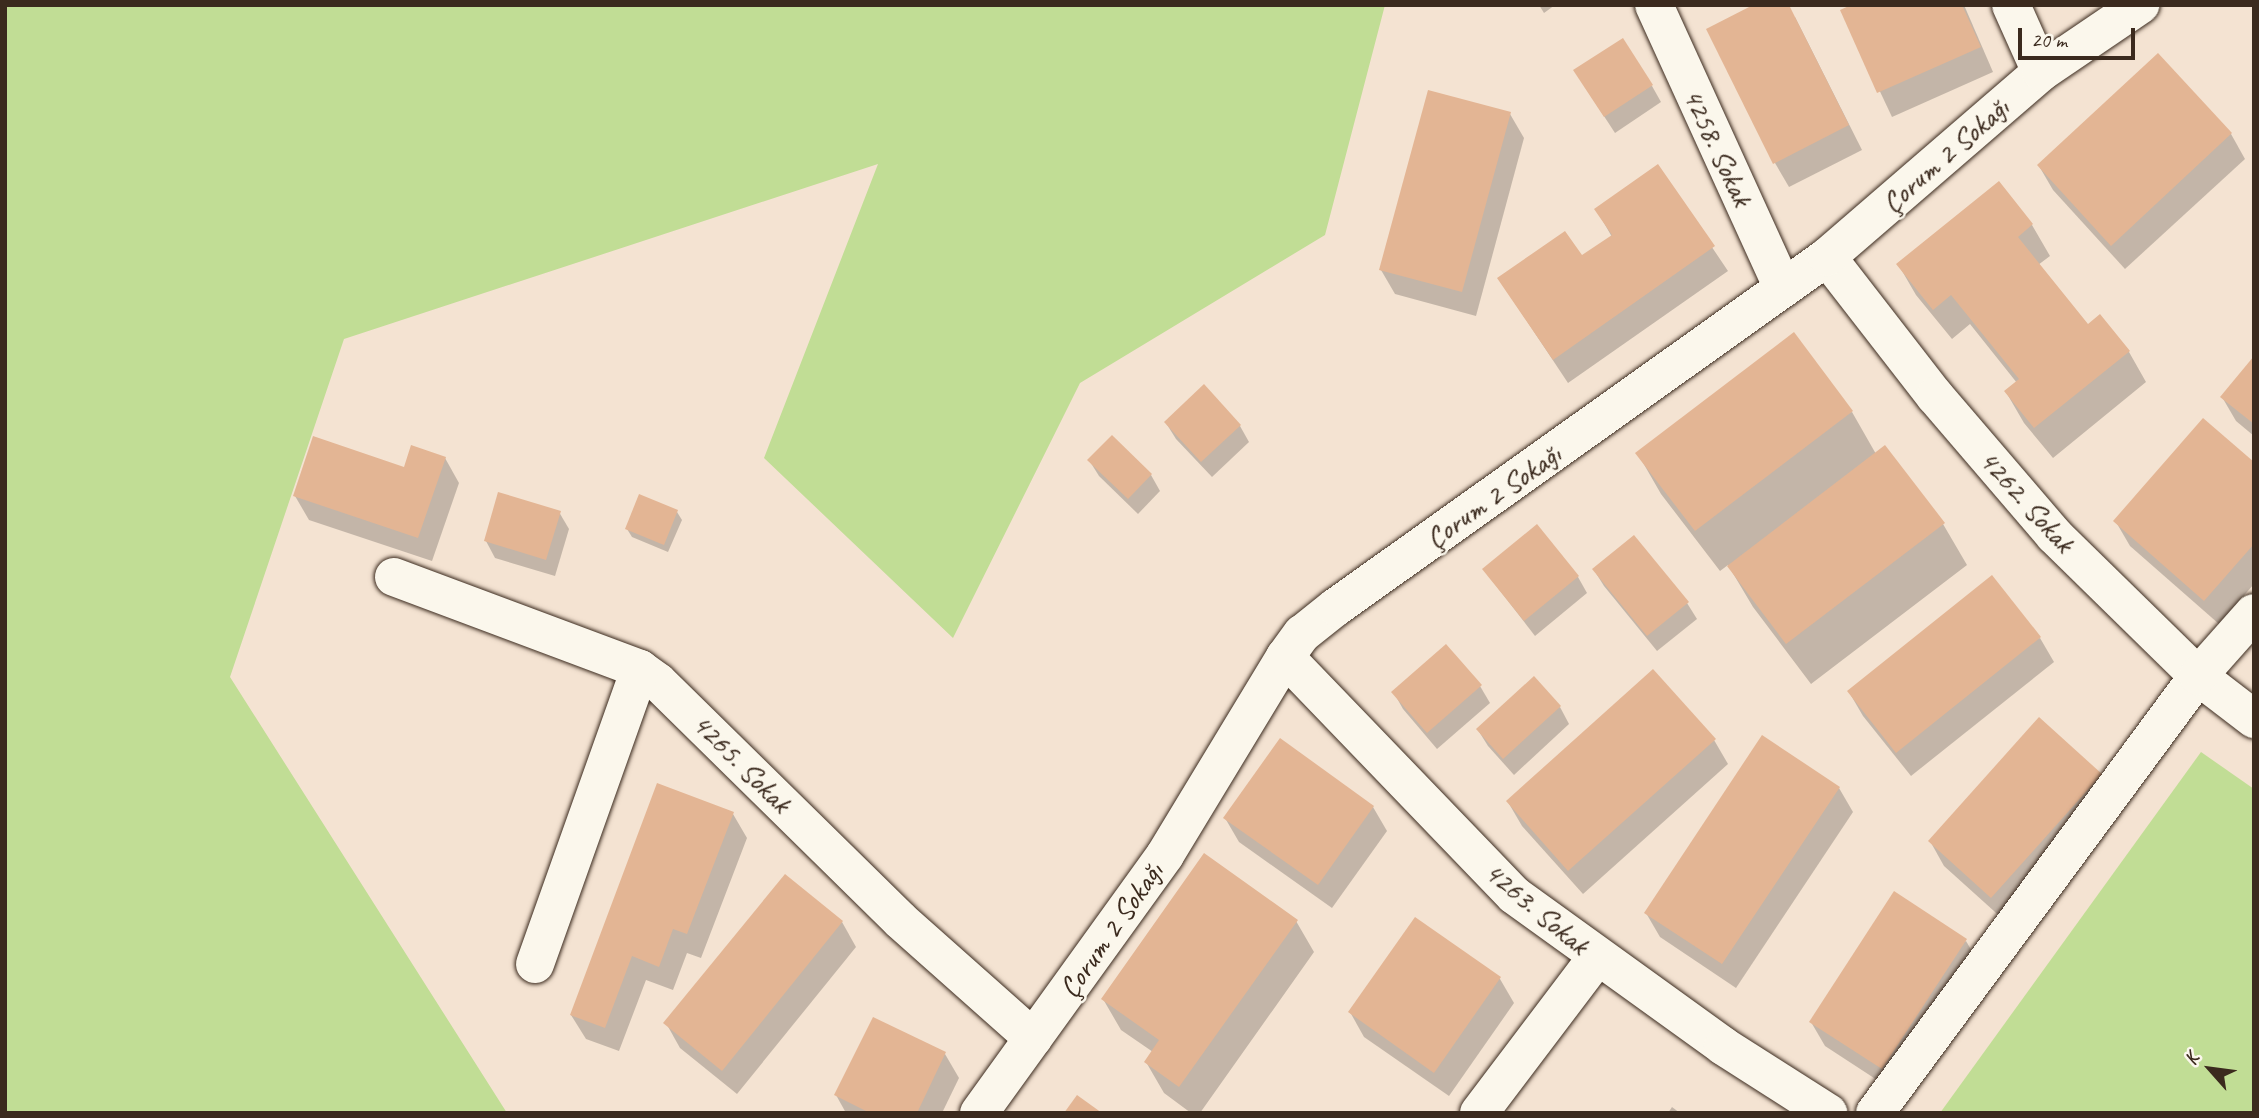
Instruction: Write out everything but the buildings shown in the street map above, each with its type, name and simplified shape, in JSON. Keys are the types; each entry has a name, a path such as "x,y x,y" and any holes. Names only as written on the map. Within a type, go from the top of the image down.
{"street":[{"name":"4258. Sokak","path":"1654,5 1783,288"},
{"path":"2011,5 2041,72"},
{"name":"Çorum 2 Sokağı","path":"979,1113 1165,855 1285,657 1303,634 1336,607 1827,257 2041,72 2140,5"},
{"name":"4262. Sokak","path":"1827,257 1935,396 2054,535 2198,676 2254,719"},
{"name":"4265. Sokak","path":"394,577 640,669 675,697 900,920 1033,1038"},
{"path":"1875,1113 2198,676 2254,613"},
{"name":"4263. Sokak","path":"1285,657 1514,895 1723,1046 1828,1113"},
{"path":"535,964 640,669"},
{"path":"1479,1113 1597,957"}],"green space":[{"path":"5,5 1385,5 1325,235 1080,383 953,638 764,458 878,164 344,339 230,677 507,1113 5,1113"},
{"path":"2201,752 2254,789 2254,1113 1940,1113"}]}
